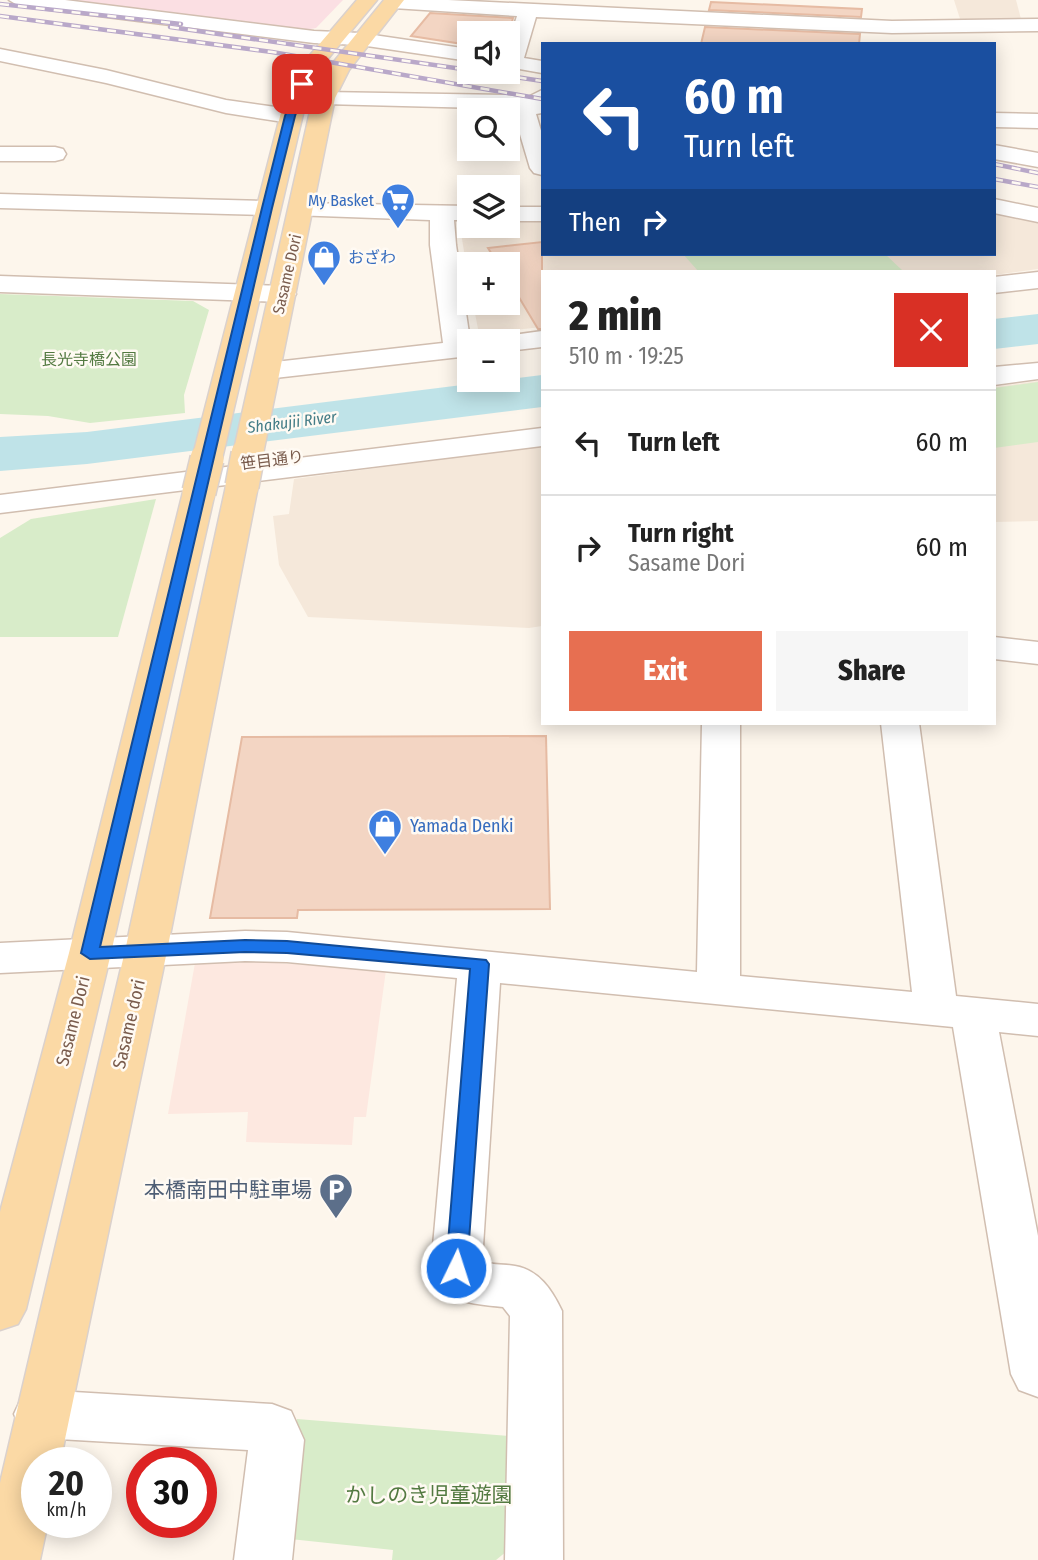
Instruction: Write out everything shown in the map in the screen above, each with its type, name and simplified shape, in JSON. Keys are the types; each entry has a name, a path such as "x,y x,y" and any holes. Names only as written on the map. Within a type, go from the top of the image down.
{"main road":[{"name":"Sasame Dori","path":"0,1310 90,953 290,116 302,84 334,36 367,0"},
{"name":"Sasame Dori","path":"247,459 324,98 329,83 360,39 393,1"},
{"name":"Sasame dori","path":"11,1560 41,1414 146,951 247,459"}],"street":[{"path":"19,0 314,37 360,39 457,53"},
{"path":"393,1 528,10 892,21 1034,20"},
{"path":"520,33 528,10"},
{"path":"892,21 909,42"},
{"path":"0,55 107,76 222,107 290,116"},
{"path":"520,63 541,66"},
{"path":"324,98 538,103"},
{"path":"538,103 525,114 541,165"},
{"path":"996,118 1038,121"},
{"path":"996,152 1038,160"},
{"path":"0,154 55,154"},
{"path":"0,201 267,208"},
{"path":"996,206 1038,215"},
{"path":"301,210 457,213"},
{"path":"442,213 443,245 460,329"},
{"path":"520,214 541,214"},
{"path":"996,285 1038,280"},
{"path":"0,284 283,294"},
{"path":"520,342 541,339"},
{"path":"266,371 457,349"},
{"path":"996,376 1038,371"},
{"path":"247,459 541,413"},
{"name":"笹目通り","path":"12,510 541,426"},
{"path":"12,510 541,437"},
{"path":"0,480 114,468 206,464"},
{"path":"996,648 1038,653"},
{"path":"718,988 720,725"},
{"path":"900,725 955,1012 1038,1374"},
{"path":"0,958 245,946 287,947 1038,1020"},
{"path":"480,964 456,1268 470,1283 517,1287 536,1311 534,1560"},
{"path":"41,1414 272,1428 278,1440 264,1560"}],"shaded area":[{"path":"69,0 343,0 316,28 305,30"},
{"path":"954,0 1016,0 1021,19 961,22"},
{"path":"996,214 1038,222 1038,269 996,275 996,270 541,270 541,327 520,329 478,329 475,315 520,315 520,252 464,252 462,238 520,238 520,218 541,218 541,256 996,256"},
{"path":"1038,381 1038,521 996,522 996,387"},
{"path":"541,446 541,626 529,628 308,617 279,565 273,516 289,514 294,479"},
{"path":"261,962 386,970 366,1117 354,1117 352,1145 246,1142 248,1112 168,1114 195,963"}],"green space":[{"path":"685,256 887,256 902,270 697,270"},
{"name":"長光寺橋公園","path":"0,294 193,301 209,310 184,395 185,413 90,423 48,416 0,414"},
{"path":"1038,382 1038,442 996,448 996,388"},
{"path":"156,499 118,637 0,637 0,538 31,519"},
{"name":"かしのき児童遊園","path":"297,1419 509,1436 507,1551 496,1560 392,1560 393,1550 281,1538"}],"building":[{"path":"711,2 862,9 861,17 709,10"},
{"path":"430,13 513,18 512,21 457,21 457,43 411,36"},
{"path":"705,27 860,34 859,42 701,42"},
{"path":"541,242 541,329 538,329 520,299 520,252 490,252 488,248"},
{"name":"Yamada Denki","path":"546,736 550,909 298,910 297,918 210,918 242,737"}],"waterway":[{"name":"Shakujii River","path":"996,334 1038,329"},
{"name":"Shakujii River","path":"0,454 87,448 541,391"}],"railway":[{"path":"0,4 181,24"},
{"path":"0,16 272,52 541,99"},
{"path":"170,27 457,68"},
{"path":"520,78 541,81"},
{"path":"996,164 1038,173"},
{"path":"996,179 1038,187"}],"place":[{"name":"My Basket","path":"398,230"},
{"name":"おざわ","path":"324,287"},
{"name":"Yamada Denki","path":"385,856"},
{"name":"本橋南田中駐車場","path":"336,1220"}],"route":[{"path":"302,84 290,116 267,208 90,953 245,946 287,947 480,964 456,1268"}]}
